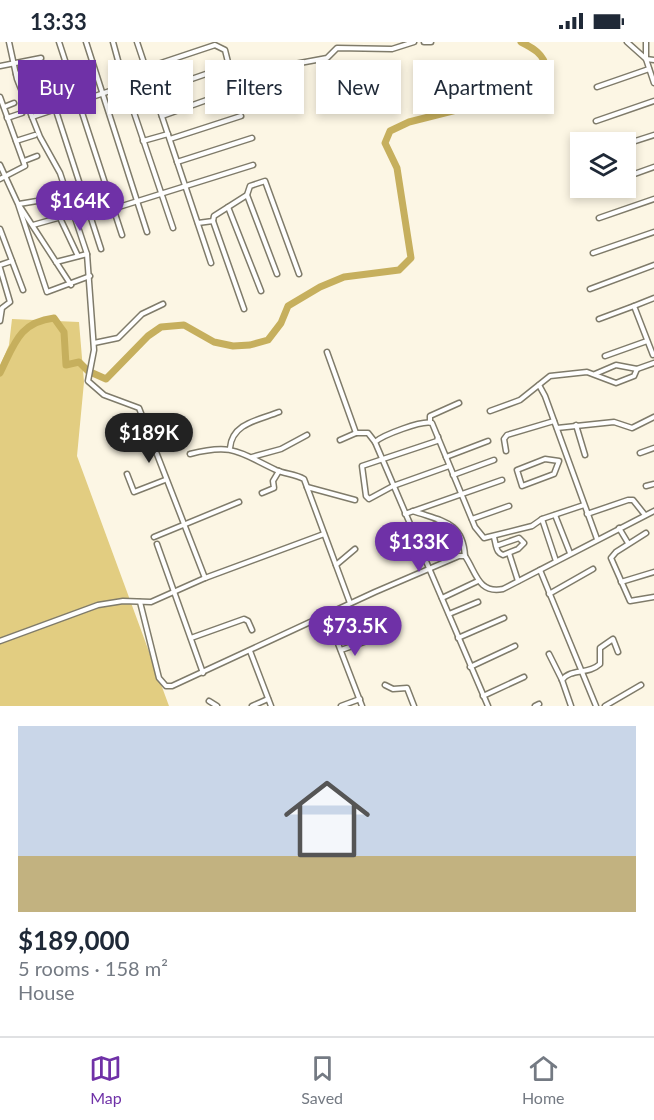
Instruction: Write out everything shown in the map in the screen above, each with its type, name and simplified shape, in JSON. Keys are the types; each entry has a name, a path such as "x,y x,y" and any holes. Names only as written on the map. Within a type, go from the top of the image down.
{"street":[{"path":"9,42 16,74 32,117 60,173 87,254 94,343 88,376 90,384 104,395 139,408 156,449 165,480 206,578"},
{"path":"59,42 65,60"},
{"path":"86,42 147,232"},
{"path":"113,42 118,60"},
{"path":"137,42 143,60"},
{"path":"304,62 327,58 337,48 392,49 414,42"},
{"path":"424,42 431,42"},
{"path":"627,42 646,59 654,60"},
{"path":"646,42 646,59 654,83"},
{"path":"171,60 219,45 225,50 228,60"},
{"path":"0,66 41,58"},
{"path":"597,87 649,69"},
{"path":"96,96 108,91"},
{"path":"0,97 25,168 2,178"},
{"path":"205,101 162,116 211,263"},
{"path":"596,121 654,101"},
{"path":"3,107 14,103"},
{"path":"7,118 22,114"},
{"path":"32,117 41,114"},
{"path":"58,114 101,249"},
{"path":"83,114 122,235"},
{"path":"134,114 172,228"},
{"path":"143,141 241,116"},
{"path":"16,141 35,135"},
{"path":"636,141 654,135"},
{"path":"177,162 252,138"},
{"path":"24,161 37,156"},
{"path":"0,165 2,178 71,285"},
{"path":"90,216 253,165"},
{"path":"636,173 654,167"},
{"path":"244,309 213,220 214,216 247,195 253,184 266,182 300,274"},
{"path":"18,204 37,201 53,194"},
{"path":"247,195 277,274"},
{"path":"599,218 654,199"},
{"path":"18,204 47,292 71,285 90,276"},
{"path":"228,207 261,291"},
{"path":"33,225 73,214"},
{"path":"60,218 78,256"},
{"path":"198,223 213,220"},
{"path":"0,229 23,290"},
{"path":"593,253 654,232"},
{"path":"56,262 87,254"},
{"path":"0,321 2,308 10,303 0,267 12,261"},
{"path":"590,289 654,265"},
{"path":"599,319 654,298"},
{"path":"94,343 121,336 142,314 163,304"},
{"path":"490,411 520,400 550,376 573,372 595,374 616,383 634,376 637,369 654,358 634,306"},
{"path":"605,356 647,341"},
{"path":"327,352 356,433"},
{"path":"595,374 609,366 637,369"},
{"path":"539,386 569,458 597,538"},
{"path":"459,403 430,417 430,422 482,537 494,537 532,526 555,514 584,505"},
{"path":"230,448 230,438 237,429 279,412"},
{"path":"557,428 614,422 632,428 654,417"},
{"path":"506,451 504,439 507,435 554,421"},
{"path":"375,442 408,428 430,422"},
{"path":"576,425 585,455"},
{"path":"340,440 356,433 368,433 375,442 488,706"},
{"path":"252,457 281,449 307,435"},
{"path":"438,437 437,441 381,457 362,466 366,496 369,499 393,486 449,466"},
{"path":"446,457 488,441"},
{"path":"190,454 217,448 230,448 279,471 302,478 350,603"},
{"path":"640,453 654,448"},
{"path":"559,461 554,474 523,486 516,472 545,459 559,461 569,458"},
{"path":"453,475 494,460"},
{"path":"262,494 274,489 273,481 279,471"},
{"path":"127,474 134,492 165,480"},
{"path":"405,514 502,480"},
{"path":"646,486 654,484"},
{"path":"307,486 355,500"},
{"path":"588,514 633,500 645,515"},
{"path":"154,537 183,523 239,502"},
{"path":"472,519 509,506"},
{"path":"413,512 450,523 462,538 465,556 478,581 490,590 498,590 654,511"},
{"path":"555,514 570,552"},
{"path":"543,519 556,561"},
{"path":"380,547 442,521"},
{"path":"619,528 628,543"},
{"path":"646,533 611,556 632,602 654,597"},
{"path":"0,641 98,605 148,603 206,578 324,534"},
{"path":"494,537 496,546 500,554 509,553 524,544 521,538 496,546"},
{"path":"157,544 203,673"},
{"path":"336,566 355,549"},
{"path":"509,553 518,581"},
{"path":"140,602 162,683 172,686 350,603 459,556 465,556"},
{"path":"549,594 593,569"},
{"path":"540,570 580,672 596,706"},
{"path":"621,582 654,572"},
{"path":"441,598 478,581"},
{"path":"448,614 478,602"},
{"path":"327,615 362,706"},
{"path":"458,639 504,618"},
{"path":"191,638 244,619 248,621 252,630"},
{"path":"377,637 396,621"},
{"path":"341,650 393,632"},
{"path":"562,680 570,673 599,666 600,648 603,644 615,640 618,652"},
{"path":"470,667 515,646"},
{"path":"250,651 271,706"},
{"path":"549,654 562,680 571,706"},
{"path":"483,696 524,677"},
{"path":"385,685 393,689 407,688 414,706"},
{"path":"605,706 641,685"},
{"path":"252,706 268,699"},
{"path":"342,706 360,699"},
{"path":"208,701 217,706"}],"shaded area":[{"path":"12,319 79,322 84,382 77,456 169,706 0,706 0,366 9,345"}],"waterway":[{"path":"0,373 19,336 33,324 42,320 54,318 64,332 66,365 79,362 88,371 106,379 148,336 161,327 184,325 214,342 233,346 250,345 268,340 281,323 288,306 320,287 344,277 399,270 411,258 397,168 385,143 390,131 409,122 488,102 526,83 546,68 540,55 521,42"}]}
